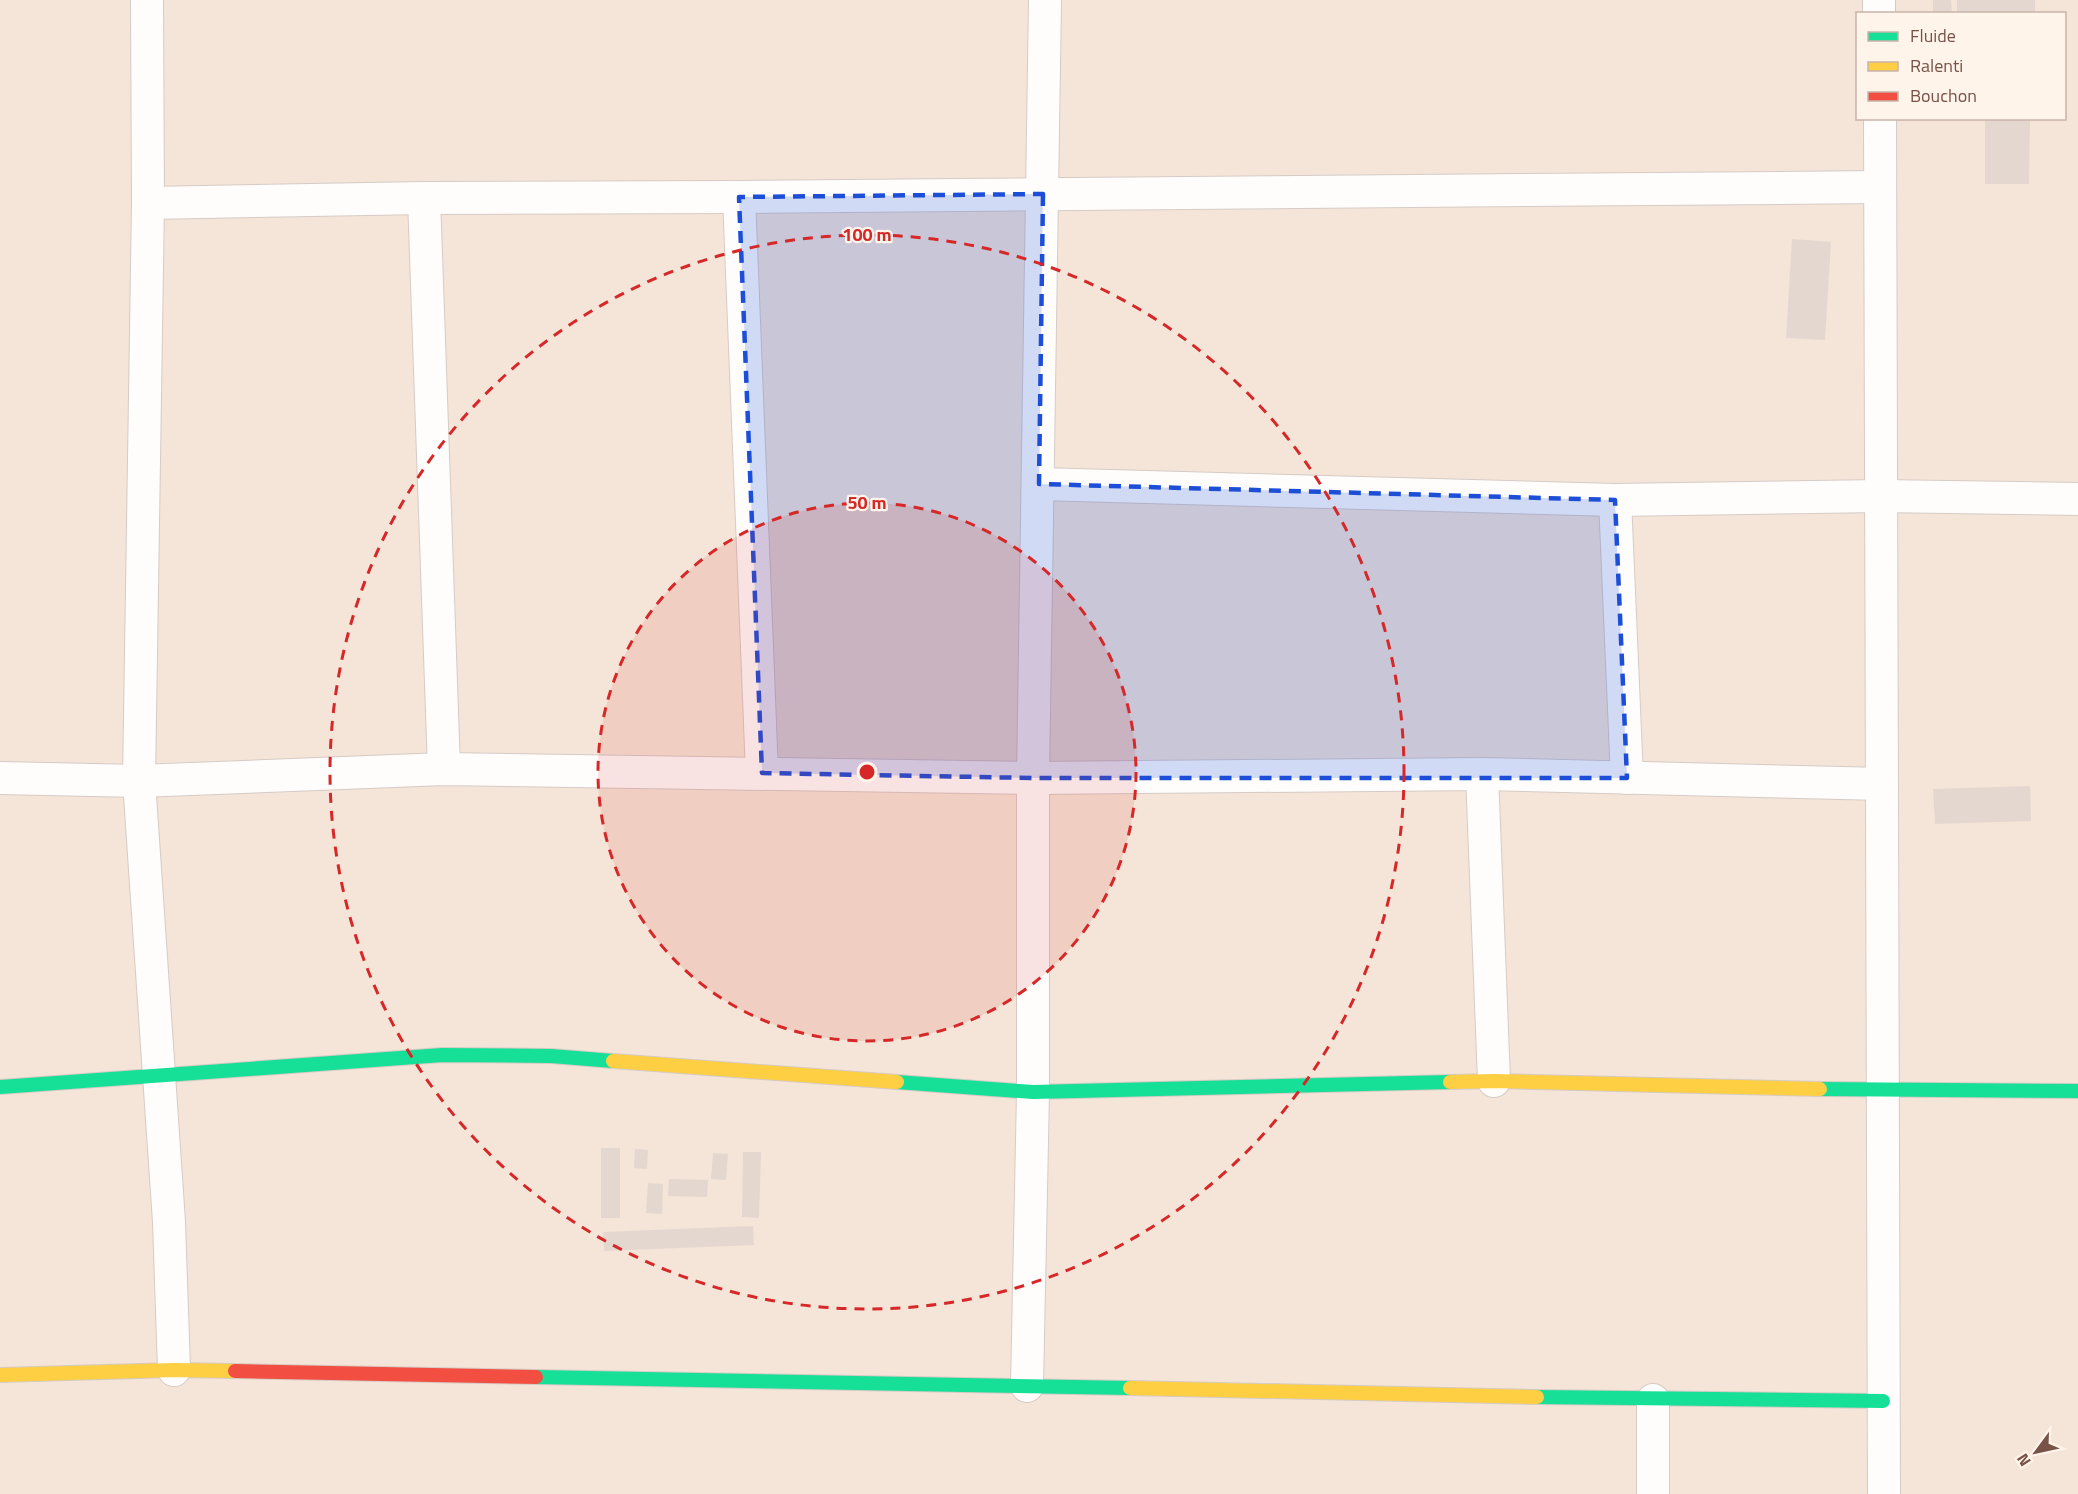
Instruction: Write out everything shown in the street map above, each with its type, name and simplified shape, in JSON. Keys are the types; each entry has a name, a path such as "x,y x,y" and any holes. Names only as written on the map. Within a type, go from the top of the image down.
{"street":[{"path":"147,0 148,203 140,781 169,1222 174,1370"},
{"path":"1027,1386 1033,1092 1033,778 1045,0"},
{"path":"1880,120 1884,1494"},
{"path":"148,203 424,198 1880,187"},
{"path":"739,197 762,773"},
{"path":"424,198 444,769"},
{"path":"1039,484 1615,500 1880,496 2078,499"},
{"path":"1615,500 1627,778"},
{"path":"0,778 140,781 444,769 1033,778 1482,774 1882,784"},
{"path":"1482,774 1494,1081"},
{"path":"0,1087 442,1055 551,1056 1033,1092 1494,1081 2078,1091"},
{"path":"0,1375 174,1370 1027,1386 1653,1401 1883,1401"},
{"path":"1653,1401 1653,1494"}],"highlighted area":[{"path":"1043,194 1039,484 1615,500 1627,778 1033,778 762,773 739,197"}],"shaded area":[{"path":"0,0 2078,0 2078,1494 0,1494"}],"building":[{"path":"1933,0 1951,0 1952,12 1933,12"},
{"path":"1957,0 2035,0 2035,12 1957,12"},
{"path":"1985,120 2030,120 2029,184 1985,184"},
{"path":"1792,239 1831,242 1825,340 1786,338"},
{"path":"2030,786 2031,821 1935,824 1933,789"},
{"path":"601,1148 620,1148 620,1218 601,1218"},
{"path":"635,1149 648,1150 647,1169 634,1168"},
{"path":"743,1152 761,1152 759,1218 742,1217"},
{"path":"713,1153 728,1154 726,1180 711,1179"},
{"path":"669,1179 708,1180 707,1197 668,1196"},
{"path":"648,1183 663,1184 662,1214 646,1213"},
{"path":"753,1226 754,1245 604,1251 603,1232"}],"traffic: fast":[{"path":"0,1087 442,1055 551,1056 613,1061"},
{"path":"897,1082 1033,1092 1450,1082"},
{"path":"1820,1089 2078,1091"},
{"path":"536,1377 1130,1388"},
{"path":"1537,1397 1883,1401"}],"traffic: slow":[{"path":"613,1061 897,1082"},
{"path":"1450,1082 1494,1081 1820,1089"},
{"path":"0,1375 174,1370 235,1371"},
{"path":"1130,1388 1537,1397"}],"traffic: jam":[{"path":"235,1371 536,1377"}]}
